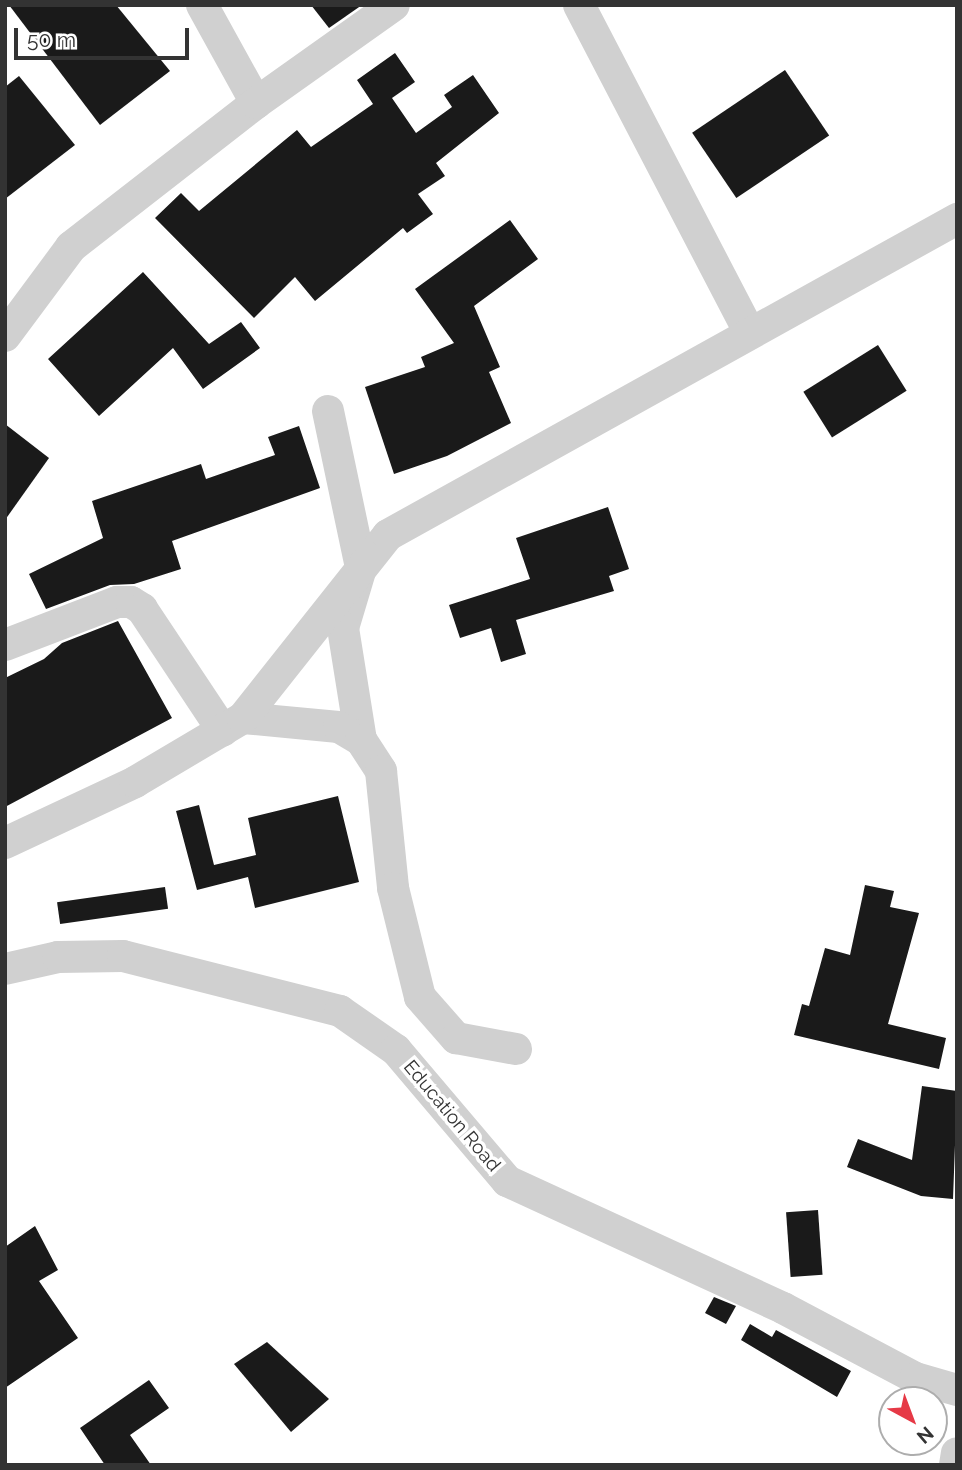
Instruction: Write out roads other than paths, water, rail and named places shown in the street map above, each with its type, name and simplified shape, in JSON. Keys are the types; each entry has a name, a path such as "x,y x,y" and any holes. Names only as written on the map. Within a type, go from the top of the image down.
{"street":[{"path":"202,5 256,103"},
{"path":"5,336 71,247 256,103 394,5"},
{"path":"579,5 750,333"},
{"path":"5,844 135,782 233,725 388,535 422,513 957,219"},
{"path":"328,411 361,568 343,628 360,740"},
{"path":"5,645 117,602 131,602 142,609 233,725"},
{"path":"233,725 339,727 360,740 381,771 393,888 420,997 456,1038 516,1049"},
{"name":"Education Road","path":"5,969 58,957 122,956 340,1012 396,1050 507,1181 783,1308 915,1378 957,1390"},
{"path":"955,1465 957,1452"}]}
